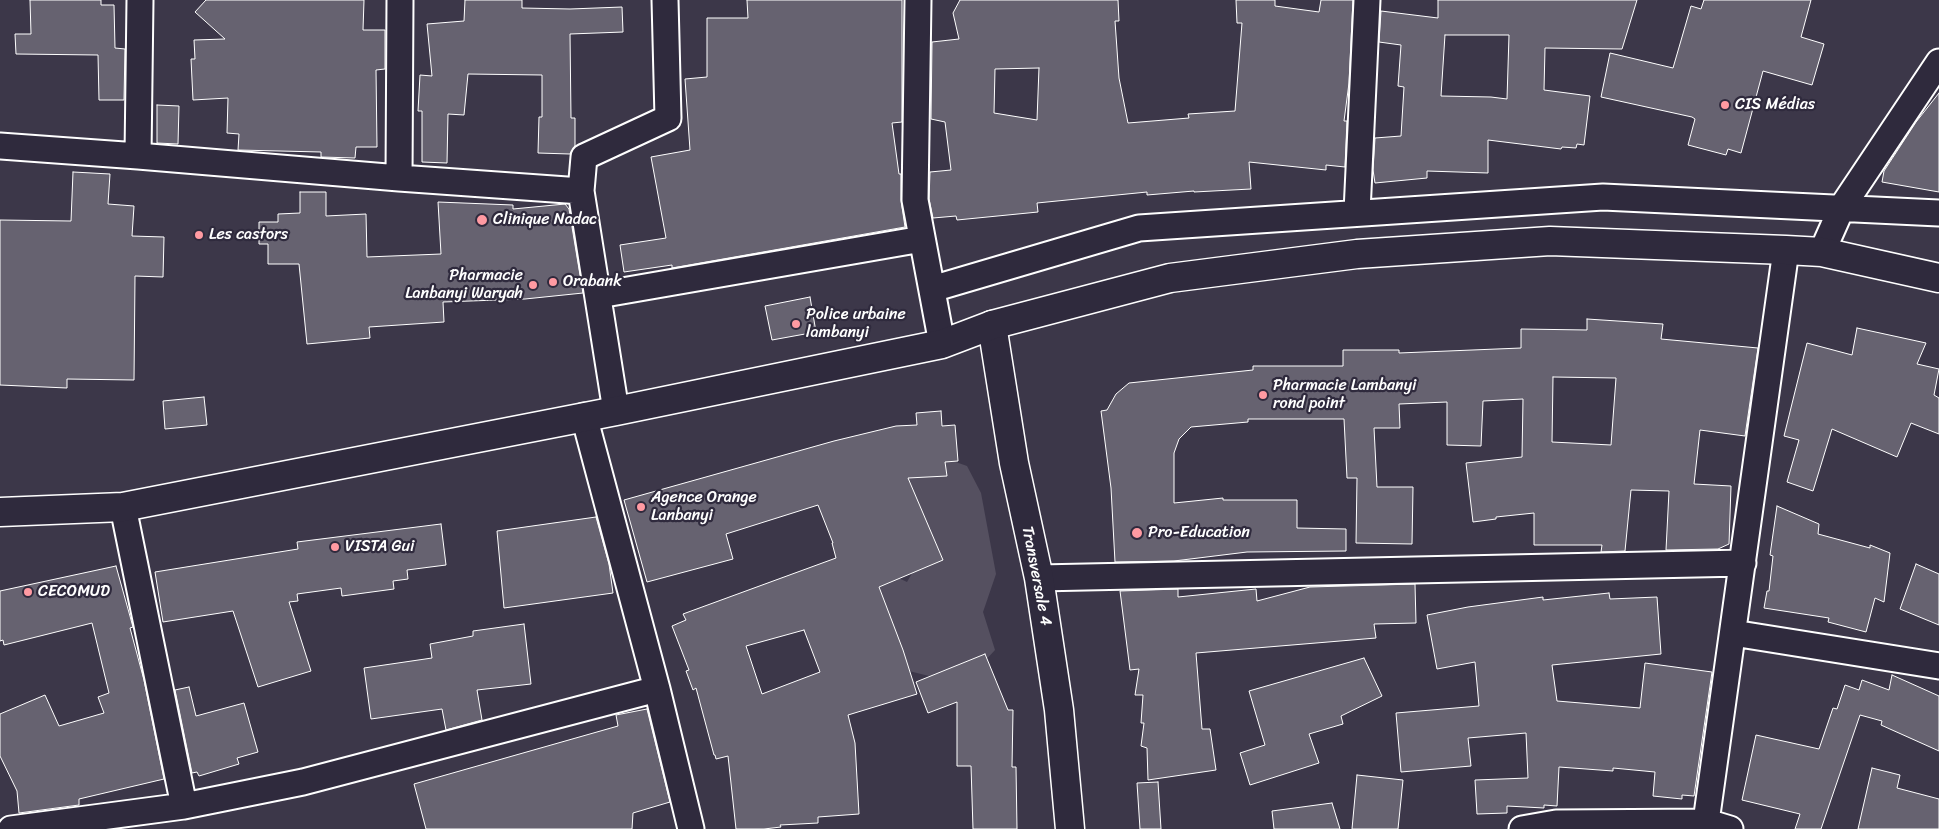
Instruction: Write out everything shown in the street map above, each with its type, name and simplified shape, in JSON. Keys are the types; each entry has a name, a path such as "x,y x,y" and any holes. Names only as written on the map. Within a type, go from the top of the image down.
{"main road":[{"path":"0,512 123,507 616,411 942,344 992,324 1170,278 1356,254 1550,241 1786,250 1822,252 1939,278"},
{"name":"Transversale 4","path":"992,324 1014,463 1039,578 1059,710 1070,829"}],"street":[{"path":"138,156 140,0"},
{"path":"399,178 400,0"},
{"path":"616,411 581,191 584,157 668,118 665,0"},
{"path":"918,0 915,200 942,344"},
{"path":"1357,212 1367,0"},
{"path":"1822,252 1842,207 1939,62"},
{"path":"0,146 581,191"},
{"path":"932,289 1139,228 1603,197 1939,213"},
{"path":"599,296 922,240"},
{"path":"1522,829 1556,823 1714,827 1734,633 1786,250"},
{"path":"584,416 657,689 691,829"},
{"path":"123,507 184,806"},
{"path":"1039,578 1743,563"},
{"path":"1734,633 1939,666"},
{"path":"11,829 184,806 303,782 657,689"}],"shaded area":[{"path":"947,459 967,466 981,493 996,574 983,612 995,650 982,664 941,679 897,668 874,586 888,573 907,582 928,546 869,476"}],"building":[{"path":"30,0 101,0 101,5 114,5 115,48 125,49 124,100 99,100 98,55 16,54 15,34 31,34"},
{"path":"206,0 364,0 363,30 385,30 385,69 376,70 377,147 356,147 355,158 321,157 321,152 238,150 239,134 227,133 228,98 193,100 191,59 195,59 194,40 225,39 195,12"},
{"path":"465,0 522,0 522,8 622,7 623,32 570,34 571,118 575,118 575,146 570,154 538,153 539,117 542,117 542,75 468,74 464,115 448,114 447,163 422,162 422,111 418,111 420,75 432,76 427,24 464,21"},
{"path":"747,0 902,0 902,122 892,123 899,174 901,174 901,200 905,227 672,268 672,265 624,272 620,245 666,238 651,157 690,150 685,79 707,77 707,18 748,18"},
{"path":"960,0 1118,0 1119,21 1115,21 1119,78 1128,123 1189,118 1188,114 1235,111 1242,23 1237,23 1236,0 1275,0 1275,6 1319,12 1321,0 1353,0 1349,83 1344,121 1347,121 1345,167 1326,165 1326,170 1249,162 1251,189 1147,195 1147,192 1037,203 1038,212 957,220 956,216 933,218 929,199 930,172 951,170 945,122 931,119 932,42 959,39 953,13","holes":["1039,68 1037,120 994,113 995,69"]},
{"path":"1438,0 1637,0 1622,49 1545,48 1544,90 1590,96 1584,145 1577,144 1576,148 1562,147 1561,149 1488,140 1488,173 1427,171 1427,178 1375,183 1373,170 1375,138 1401,136 1404,87 1398,86 1401,45 1379,42 1381,11 1438,18","holes":["1445,35 1509,35 1507,99 1441,96"]},
{"path":"1704,0 1811,0 1801,37 1824,44 1812,85 1763,71 1741,153 1728,149 1726,155 1688,145 1695,119 1692,117 1601,97 1610,53 1673,68 1691,6 1701,9"},
{"path":"1939,93 1939,192 1882,182 1884,171 1916,122"},
{"path":"157,105 179,106 178,144 157,143"},
{"path":"73,172 110,174 108,204 134,206 132,236 164,237 163,277 135,276 134,380 67,379 67,388 0,385 0,220 71,221"},
{"path":"300,192 326,192 326,216 366,214 367,257 441,254 438,202 513,205 513,209 565,204 569,209 583,293 525,299 443,302 444,322 369,327 370,338 307,344 299,264 268,264 268,244 259,244 259,222 278,222 278,214 300,213"},
{"path":"810,297 816,332 772,340 765,306"},
{"path":"1587,319 1663,324 1661,339 1758,348 1745,436 1700,430 1694,484 1731,486 1729,544 1718,549 1666,550 1669,491 1631,490 1625,551 1601,552 1602,545 1534,545 1534,513 1496,517 1496,519 1473,522 1466,463 1522,457 1523,399 1483,401 1481,446 1447,445 1447,402 1399,404 1400,428 1374,428 1377,487 1413,487 1412,544 1356,543 1357,478 1347,478 1344,419 1248,419 1248,422 1191,427 1179,439 1174,453 1174,503 1223,498 1223,500 1297,500 1297,528 1346,529 1346,551 1247,552 1174,561 1115,562 1111,488 1101,411 1107,410 1116,394 1129,383 1253,370 1253,366 1343,366 1343,350 1399,350 1399,353 1521,348 1521,329 1587,330","holes":["1553,377 1616,378 1611,445 1552,442"]},
{"path":"1857,328 1926,343 1917,364 1939,369 1934,395 1939,398 1939,434 1911,423 1897,457 1832,429 1813,491 1787,482 1799,440 1784,436 1807,343 1852,355"},
{"path":"204,397 207,425 165,429 163,401"},
{"path":"941,411 942,426 955,425 958,461 945,462 947,476 908,478 943,560 879,587 903,650 917,694 848,715 855,743 859,814 818,817 818,823 780,825 781,827 764,829 736,829 728,756 716,759 714,755 696,688 693,690 686,671 689,670 672,626 686,620 683,614 836,558 833,543 818,505 726,534 733,559 647,582 624,500 834,441 896,426 917,425 916,413","holes":["804,630 820,672 762,694 746,646"]},
{"path":"1777,506 1819,524 1818,534 1870,548 1870,545 1890,553 1884,602 1875,598 1866,632 1828,622 1829,618 1764,608 1767,591 1769,591 1773,556 1770,555"},
{"path":"596,517 609,564 613,593 504,608 497,531"},
{"path":"441,524 446,565 407,570 408,579 393,581 394,589 342,596 341,588 297,594 298,601 289,602 311,671 258,687 233,611 163,622 155,572 298,549 297,542"},
{"path":"1916,564 1939,574 1939,625 1900,609"},
{"path":"116,566 133,627 130,628 144,680 164,779 79,799 79,805 19,813 17,791 0,756 0,714 45,695 59,726 104,713 98,697 109,693 92,623 4,645 3,640 0,641 0,591"},
{"path":"1415,584 1416,623 1374,624 1376,638 1196,653 1202,729 1210,729 1216,770 1148,780 1147,748 1141,746 1144,723 1141,723 1143,695 1135,695 1139,669 1130,670 1120,591 1178,589 1178,597 1256,589 1257,601 1310,587"},
{"path":"1609,593 1610,599 1657,597 1661,654 1552,665 1557,701 1640,708 1645,663 1712,672 1694,796 1682,795 1682,799 1653,796 1655,772 1613,768 1613,771 1559,767 1557,806 1544,805 1544,808 1507,806 1507,813 1477,814 1475,780 1528,778 1526,733 1468,738 1471,766 1401,772 1396,713 1479,706 1475,662 1437,669 1427,615 1468,607 1543,597 1543,600"},
{"path":"524,624 531,684 477,690 482,720 446,730 442,709 371,719 364,668 432,658 430,644 473,636 473,631"},
{"path":"985,654 1008,710 1013,710 1012,767 1016,767 1017,829 973,829 971,766 957,766 957,702 928,713 916,682"},
{"path":"1364,658 1382,696 1341,716 1343,724 1309,734 1319,763 1250,785 1240,753 1265,745 1249,691"},
{"path":"1892,675 1939,696 1939,751 1881,725 1882,721 1860,715 1821,829 1795,829 1800,814 1742,800 1756,735 1819,749 1833,708 1837,709 1845,685 1859,690 1862,680 1889,690"},
{"path":"189,687 196,716 244,703 258,752 237,758 239,764 199,776 197,772 192,773 175,690"},
{"path":"647,709 670,802 633,813 632,829 426,829 414,784 618,726 616,715"},
{"path":"1872,768 1900,775 1897,788 1939,799 1939,829 1858,829"},
{"path":"1357,775 1403,780 1398,829 1352,829"},
{"path":"1158,782 1161,829 1140,829 1137,783"},
{"path":"1332,803 1340,829 1274,829 1272,811"}],"place":[{"name":"CIS Médias","path":"1725,105"},
{"name":"Clinique Nadac","path":"482,220"},
{"name":"Les castors","path":"199,235"},
{"name":"Orabank","path":"553,282"},
{"name":"Pharmacie Lanbanyi Waryah","path":"533,285"},
{"name":"Police urbaine lambanyi","path":"796,324"},
{"name":"Pharmacie Lambanyi rond point","path":"1263,395"},
{"name":"Agence Orange Lanbanyi","path":"641,507"},
{"name":"Pro-Education","path":"1137,533"},
{"name":"VISTA Gui","path":"335,547"},
{"name":"CECOMUD","path":"28,592"}]}
